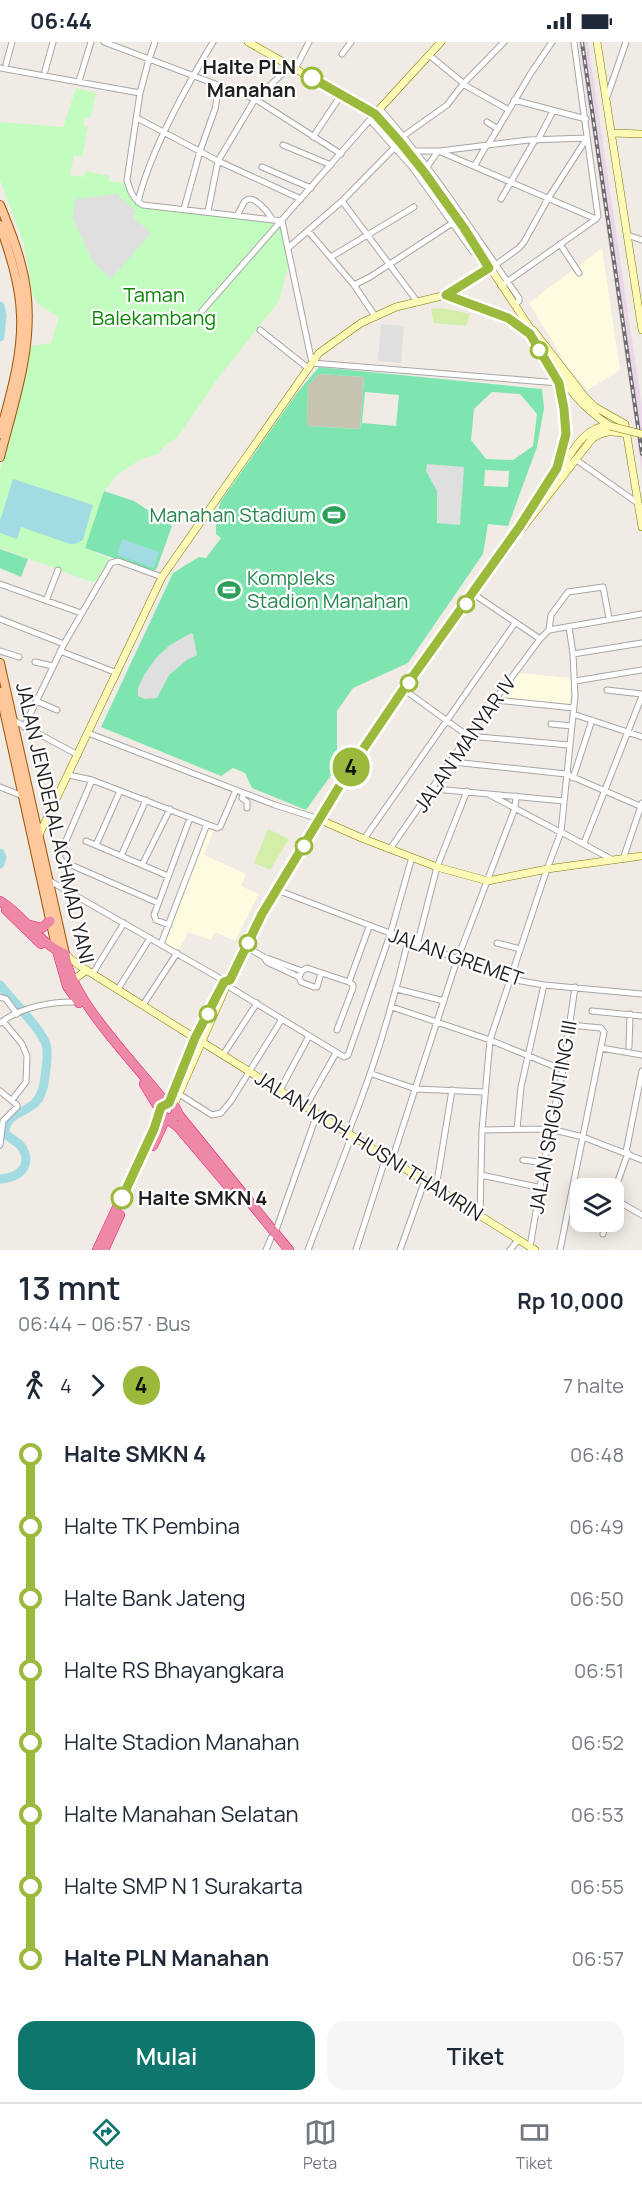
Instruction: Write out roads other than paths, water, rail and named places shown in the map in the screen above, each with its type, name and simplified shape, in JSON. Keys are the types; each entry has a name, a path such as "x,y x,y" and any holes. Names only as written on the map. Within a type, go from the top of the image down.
{"highway":[{"path":"1,902 6,912 64,958"},
{"path":"1,902 9,906 64,958"},
{"path":"30,926 42,928 50,921"},
{"name":"JALAN JENDERAL ACHMAD YANI","path":"64,958 80,996 172,1105 273,1236 281,1250"},
{"name":"JALAN JENDERAL ACHMAD YANI","path":"64,958 68,986 78,1002 149,1091 164,1116 183,1132 273,1236 289,1250"},
{"path":"104,1250 129,1189 164,1116 162,1105 172,1105 175,1116 164,1116"},
{"path":"97,1250 121,1207"}],"main road":[{"path":"248,42 260,45 293,68 375,114 383,129 412,151 414,165 424,173 435,193 451,209 455,221 467,226 468,240 504,284 514,305 573,394 585,408 610,426"},
{"path":"375,114 441,42"},
{"path":"597,42 642,327"},
{"path":"613,133 642,134"},
{"path":"0,205 23,271 28,317 23,369 0,457"},
{"path":"0,226 16,276 21,316 21,343 0,434"},
{"path":"37,840 162,577 310,365 320,353 348,331 375,316 416,300 446,295 489,268"},
{"path":"446,295 508,318 530,334 559,383 566,434 557,468 522,526"},
{"path":"529,326 537,333 584,396 627,430 642,527"},
{"path":"318,819 325,815 406,691 582,440 598,427 610,426 642,434"},
{"path":"172,1105 199,1040 246,946 318,819 351,767 522,526 575,459 591,440 605,432 627,430"},
{"name":"JALAN JENDERAL ACHMAD YANI","path":"0,663 6,717 23,796 50,881 64,958"},
{"name":"JALAN JENDERAL ACHMAD YANI","path":"0,692 37,840 50,921 64,958"},
{"path":"318,819 437,867 488,881 547,869 642,856"},
{"name":"JALAN MOH. HUSNI THAMRIN","path":"64,958 90,971 532,1249"},
{"path":"73,980 90,971"},
{"path":"172,1105 179,1094 199,1040"}],"street":[{"path":"6,64 12,42"},
{"path":"45,70 53,42"},
{"path":"79,81 91,42"},
{"path":"104,42 255,99 341,154"},
{"path":"155,42 140,93 127,180 130,191 138,202 152,207 282,220"},
{"path":"138,202 164,132 213,42"},
{"path":"208,211 218,161 255,99 293,68 309,42"},
{"path":"342,54 351,42"},
{"path":"288,248 342,201 399,141 447,105 464,83 504,42"},
{"path":"475,165 552,42"},
{"path":"574,42 598,212 596,219 504,284 497,265 424,173 412,151 439,151 536,140 587,138"},
{"path":"607,97 626,42"},
{"path":"429,56 475,92 509,110"},
{"path":"0,68 140,93"},
{"path":"184,209 200,151 215,109 219,85"},
{"path":"313,137 341,95"},
{"path":"514,100 586,120"},
{"path":"501,200 553,111"},
{"path":"202,310 375,114 399,141 414,165"},
{"path":"137,118 218,161 302,199"},
{"path":"487,122 498,129"},
{"path":"489,268 497,265 522,246 549,197 587,138"},
{"path":"283,145 331,165"},
{"path":"439,151 596,219"},
{"path":"424,173 439,151"},
{"path":"262,167 311,188"},
{"path":"237,214 249,199 268,212 272,219"},
{"path":"342,201 416,300"},
{"path":"331,257 414,207"},
{"path":"282,220 308,340 310,365"},
{"path":"354,285 370,277 455,221 468,240"},
{"path":"309,232 354,285 375,316"},
{"path":"627,235 642,240"},
{"path":"560,244 579,273"},
{"path":"260,330 310,365 559,383"},
{"path":"308,340 320,353"},
{"path":"575,459 639,504"},
{"path":"24,727 60,651 113,561 162,577"},
{"path":"46,601 58,570"},
{"path":"0,584 81,613"},
{"path":"609,618 604,588 568,592 550,615 549,630 642,614"},
{"path":"478,597 540,639"},
{"path":"0,619 64,644"},
{"path":"364,839 515,623"},
{"path":"480,1216 484,1092 490,1040 561,832 575,681 569,627"},
{"name":"JALAN MANYAR IV","path":"390,849 453,762 468,736 549,630"},
{"path":"573,654 642,643"},
{"path":"0,651 19,657"},
{"path":"60,651 117,673"},
{"path":"35,662 53,666"},
{"path":"575,681 642,670"},
{"path":"584,843 642,695 607,690"},
{"path":"406,691 468,736 569,745"},
{"path":"496,700 573,711 642,737"},
{"path":"36,701 57,710"},
{"path":"6,717 78,754"},
{"path":"573,778 592,720"},
{"path":"551,724 572,726"},
{"path":"88,733 243,793 318,819"},
{"path":"453,762 566,774 604,792 642,806 623,859"},
{"path":"69,775 92,780 190,818 220,827 236,790"},
{"path":"92,780 59,857 62,861 158,903"},
{"path":"0,787 23,796"},
{"path":"435,789 564,801"},
{"path":"96,845 120,791"},
{"path":"417,945 437,867 468,791"},
{"path":"485,792 613,860"},
{"path":"243,793 242,798 247,801 247,808"},
{"path":"357,1250 416,1089 458,960 515,808 516,796"},
{"path":"121,856 146,800"},
{"path":"142,865 170,809"},
{"path":"169,925 155,918 158,903 190,818"},
{"path":"161,944 207,824"},
{"path":"86,841 168,876"},
{"path":"50,881 227,982 343,1057 348,1055 390,935 412,857"},
{"name":"JALAN GREMET","path":"277,890 510,979 544,985 642,994"},
{"path":"90,971 124,923"},
{"path":"349,982 369,927"},
{"path":"118,989 150,938"},
{"path":"308,1250 372,1074 397,989 408,941"},
{"path":"497,943 520,949"},
{"path":"246,946 301,974"},
{"path":"143,1005 177,953"},
{"path":"321,973 316,987 301,982 301,974 307,968 349,982 353,988 337,1030"},
{"path":"516,1129 519,1095 544,985"},
{"name":"JALAN SRIGUNTING III","path":"532,1249 575,987"},
{"path":"397,989 444,1001"},
{"path":"0,997 6,999 17,1014"},
{"path":"12,1100 26,1082 27,1056 22,1044 2,1022 24,1011 53,1003 78,1002"},
{"path":"223,1055 257,1003"},
{"path":"392,1007 490,1040 563,1070"},
{"path":"592,1011 642,1016"},
{"path":"629,1047 630,1014"},
{"path":"179,1094 212,1116 216,1116 226,1107 251,1072 282,1019"},
{"path":"560,1250 604,1032 601,1028 570,1025"},
{"path":"280,1090 309,1036"},
{"path":"601,1048 642,1055"},
{"path":"306,1106 336,1053"},
{"path":"619,1178 627,1152 642,1071"},
{"path":"372,1074 416,1089 484,1092"},
{"path":"0,1090 17,1107 1,1122 0,1145"},
{"path":"436,1188 452,1090"},
{"path":"266,1250 317,1113"},
{"path":"482,1130 550,1129 583,1137 627,1152 642,1160"},
{"path":"523,1160 545,1163"},
{"path":"481,1174 542,1188"},
{"path":"400,1250 424,1180"},
{"path":"624,1205 642,1215"},
{"path":"510,1250 518,1240"}],"water":[{"path":"13,479 93,505 83,540 70,544 21,527 17,539 0,533 0,521"},
{"path":"122,539 159,552 154,568 117,555"}],"waterway":[{"path":"0,306 2,315 0,337"},
{"path":"0,853 2,857 0,864"},
{"path":"0,985 38,1030 47,1048 44,1084 39,1097 30,1107 11,1118 6,1127 5,1134 24,1151 26,1158 24,1167 14,1176 0,1179"}],"railway":[{"path":"582,42 642,454"}],"place":[{"name":"Halte PLN Manahan","path":"312,78"},
{"name":"Manahan Stadium","path":"334,515"},
{"name":"Kompleks Stadion Manahan","path":"229,590"},
{"name":"Halte SMKN 4","path":"122,1198"}],"park label":[{"name":"Taman Balekambang","path":"154,306"}]}
